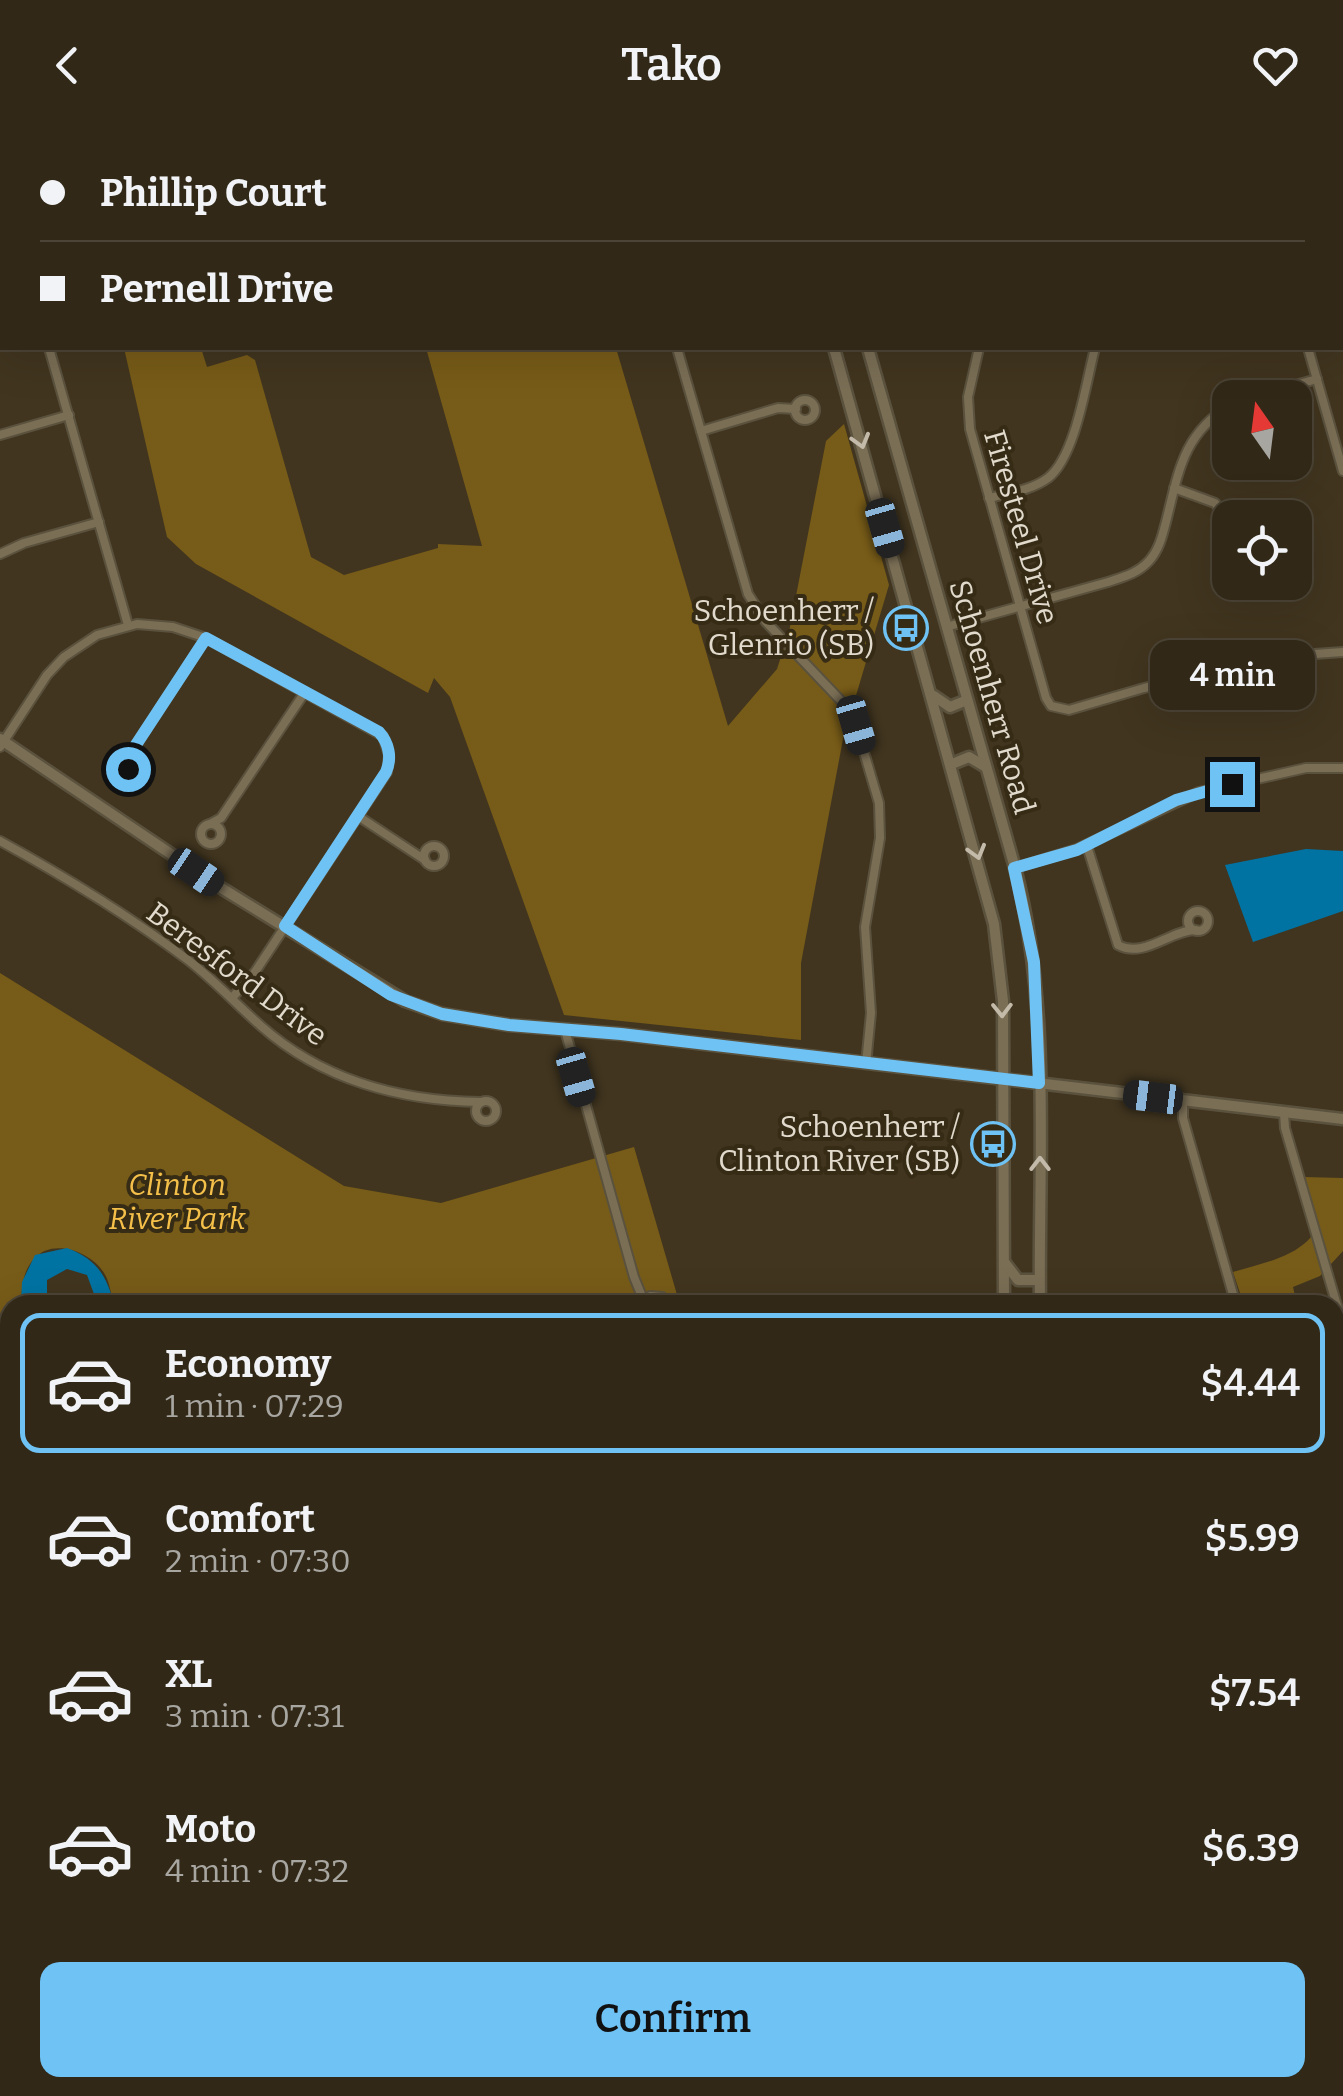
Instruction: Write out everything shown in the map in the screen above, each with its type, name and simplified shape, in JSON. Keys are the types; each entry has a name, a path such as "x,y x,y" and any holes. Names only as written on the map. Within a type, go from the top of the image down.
{"main road":[{"name":"Schoenherr Road","path":"835,350 986,887 997,942 1003,1000 1004,1295"},
{"name":"Schoenherr Road","path":"869,350 987,767 1034,962 1040,1295"},
{"path":"932,694 950,707 968,700"},
{"path":"1,742 223,890 364,979 416,1006 477,1020 1343,1119"},
{"path":"952,764 969,758 987,767"},
{"path":"1004,1258 1008,1270 1018,1280 1040,1280"}],"street":[{"path":"51,350 128,626"},
{"path":"678,350 748,594 766,622 846,705 856,725 879,804 880,838 865,927 871,1013 866,1064"},
{"name":"Firesteel Drive","path":"979,350 968,416 1051,706 1061,710 1286,656 1343,652"},
{"path":"990,498 1037,484 1058,468 1070,440 1094,350"},
{"path":"1309,350 1343,470"},
{"path":"1310,380 1317,378"},
{"path":"701,432 778,408 796,409"},
{"path":"0,434 68,415"},
{"path":"946,626 1120,578 1145,565 1160,542 1185,455 1197,431 1212,420"},
{"path":"1174,488 1212,502"},
{"path":"0,554 24,543 99,522"},
{"path":"1,742 64,657 97,635 128,626 173,627 206,638 379,732 388,750 386,772 255,972 232,998"},
{"path":"128,757 123,780 111,779 109,767 128,757 206,638"},
{"path":"221,818 219,840 208,843 202,832 221,818 305,692"},
{"path":"117,762 128,769"},
{"path":"1014,868 1086,846 1199,792 1306,768 1343,768"},
{"path":"358,816 433,866 443,859 439,848 415,853"},
{"path":"210,824 221,830"},
{"name":"Beresford Drive","path":"0,841 97,898 184,957 286,1046 348,1078 430,1101 481,1102"},
{"path":"1086,846 1118,945 1137,949 1190,927"},
{"path":"425,860 427,848"},
{"path":"566,1030 642,1295"},
{"path":"1183,1101 1182,1115 1233,1295"},
{"path":"464,1102 476,1114 486,1121 496,1113 493,1104 481,1102 476,1114"},
{"path":"1284,1113 1285,1128 1334,1295"},
{"path":"640,1290 656,1295"}],"green space":[{"path":"124,350 202,350 207,367 247,355 255,360 311,557 344,575 438,548 438,544 482,546 427,350 617,350 728,726 777,669 789,632 826,441 844,424 889,585 843,739 801,963 801,1040 564,1015 450,697 434,678 428,693 196,564 167,537"},
{"name":"Clinton River Park","path":"0,973 344,1186 441,1203 634,1147 677,1295 112,1295 98,1265 61,1248 42,1252 34,1259 23,1280 22,1295 0,1295"},
{"path":"1303,1177 1343,1178 1343,1251 1320,1276 1293,1287 1295,1295 1241,1295 1233,1272 1293,1251 1319,1225"}],"water":[{"path":"1306,849 1343,851 1343,911 1253,942 1225,865"},
{"path":"67,1248 86,1257 99,1269 111,1295 94,1295 87,1275 67,1269 47,1280 47,1295 21,1295 22,1282 35,1255"}],"place":[{"name":"Schoenherr / Glenrio (SB)","path":"906,628"},
{"name":"Schoenherr / Clinton River (SB)","path":"993,1144"}],"route":[{"path":"128,769 128,757 206,638 379,732 386,742 386,772 285,926 391,995 442,1014 509,1025 621,1034 1039,1083 1034,962 1014,868 1077,850 1176,800 1232,784"}]}
